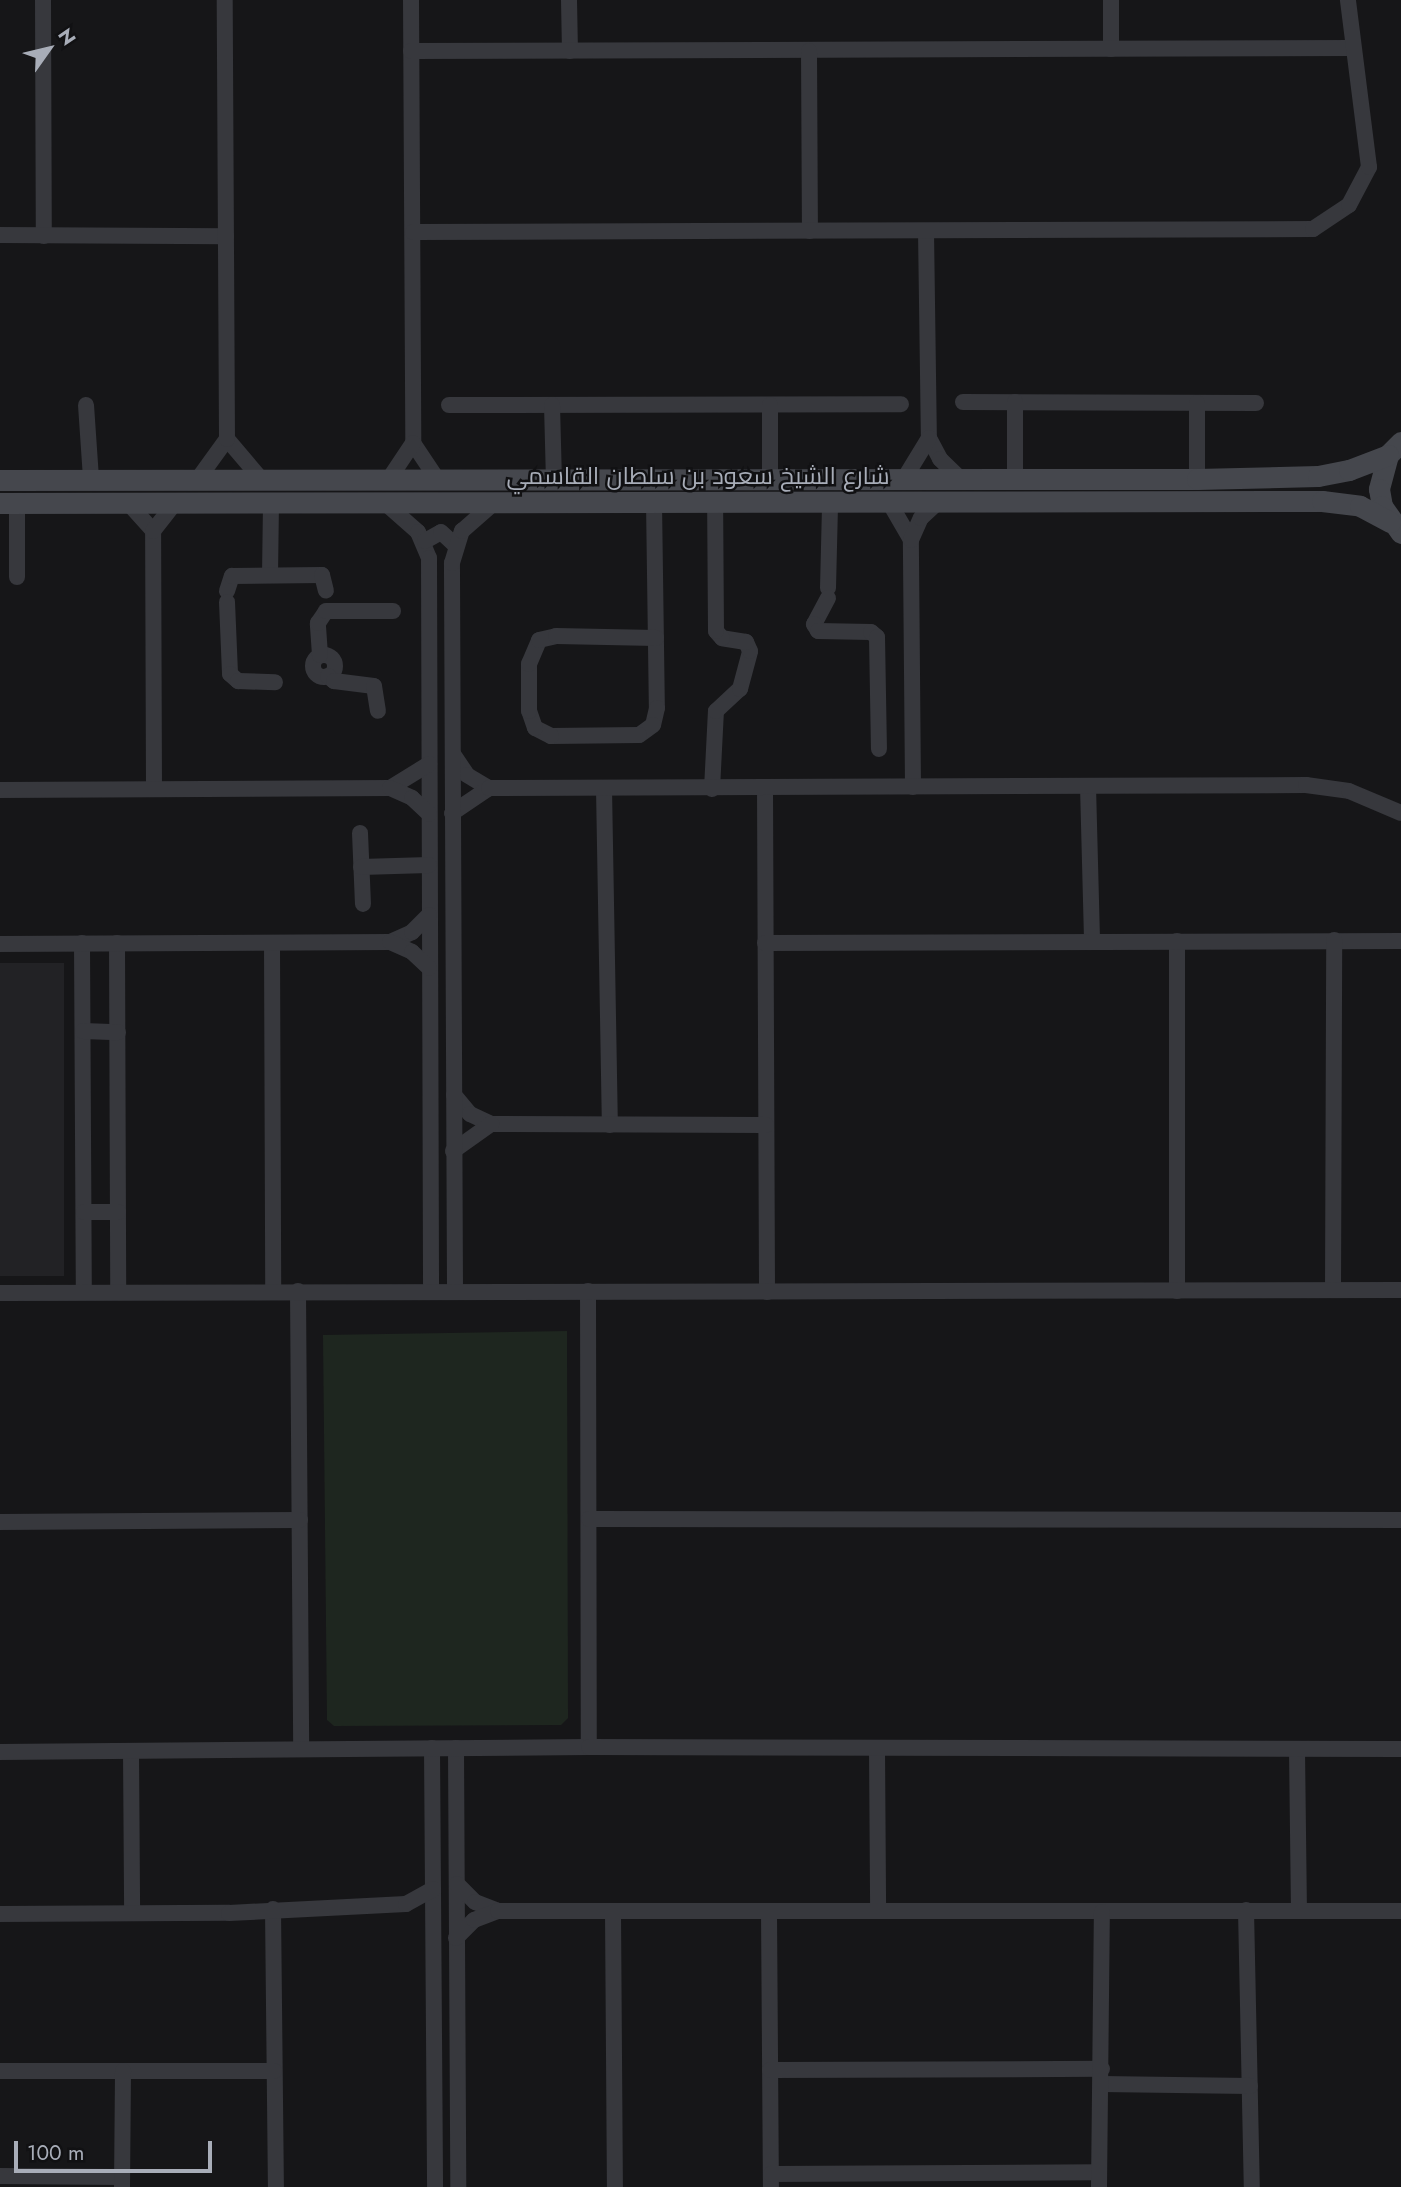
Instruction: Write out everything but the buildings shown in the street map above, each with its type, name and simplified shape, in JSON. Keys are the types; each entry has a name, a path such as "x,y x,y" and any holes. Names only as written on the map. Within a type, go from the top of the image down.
{"main road":[{"name":"شارع الشيخ سعود بن سلطان القاسمي","path":"0,480 1197,479 1318,476 1349,470 1395,448"},
{"path":"1395,448 1379,489 1396,527"},
{"path":"939,501 963,492 960,478"},
{"name":"شارع الشيخ سعود بن سلطان القاسمي","path":"8,503 830,504 939,501 1336,501 1373,510 1396,527"}],"street":[{"path":"43,0 44,236"},
{"path":"198,479 227,439 225,0"},
{"path":"389,479 413,443 411,0"},
{"path":"569,0 570,51"},
{"path":"1111,0 1111,49"},
{"path":"413,232 1313,229 1347,202 1369,167 1348,0"},
{"path":"411,51 1353,48"},
{"path":"809,51 810,231"},
{"path":"926,231 929,438 940,459 960,478"},
{"path":"0,235 226,236"},
{"path":"963,402 1256,403"},
{"path":"1015,402 1015,479"},
{"path":"1197,403 1197,479"},
{"path":"449,405 901,404"},
{"path":"86,405 91,479"},
{"path":"552,405 554,480"},
{"path":"770,405 770,478"},
{"path":"904,479 929,438"},
{"path":"227,439 261,479"},
{"path":"413,443 437,479"},
{"path":"913,787 911,540 921,518 939,501"},
{"path":"384,502 425,541 429,558 431,1289"},
{"path":"455,1289 452,813 455,545 467,525 495,502"},
{"path":"654,502 656,638 656,717 647,732 551,736 535,728 529,711 529,664 539,640 556,636 656,638"},
{"path":"712,789 716,711 740,689 750,651 746,642 722,638 716,631 715,502"},
{"path":"889,502 911,540"},
{"path":"8,503 18,576"},
{"path":"270,575 271,503"},
{"path":"129,504 152,531"},
{"path":"154,789 152,531 174,504"},
{"path":"830,504 828,593 814,624 818,631 871,632 877,637 879,749"},
{"path":"425,541 441,532 455,545"},
{"path":"275,682 238,681 230,674 227,596 230,576 323,575 326,601 318,623 320,655 314,670 334,681 374,687 379,711"},
{"path":"326,601 393,611"},
{"path":"453,753 467,775 489,788 1329,787 1371,798 1401,813"},
{"path":"0,790 390,788 429,764"},
{"path":"1088,786 1091,941"},
{"path":"390,788 429,814"},
{"path":"452,813 489,788"},
{"path":"604,788 610,1125"},
{"path":"765,789 767,1292"},
{"path":"360,833 363,904"},
{"path":"361,867 429,865"},
{"path":"0,944 390,942 412,932 429,915"},
{"path":"1333,1290 1334,940"},
{"path":"1177,941 1177,1291"},
{"path":"765,943 1401,941"},
{"path":"390,942 412,952 429,968"},
{"path":"82,943 84,1292"},
{"path":"117,943 118,1292"},
{"path":"272,943 273,1292"},
{"path":"83,1031 118,1032"},
{"path":"454,1096 470,1114 491,1124 766,1125"},
{"path":"453,1151 491,1124"},
{"path":"84,1212 118,1212"},
{"path":"0,1293 431,1289 767,1292 1401,1290"},
{"path":"298,1291 301,1749"},
{"path":"588,1291 589,1747"},
{"path":"589,1519 1401,1520"},
{"path":"0,1522 300,1520"},
{"path":"0,1752 589,1747 1401,1749"},
{"path":"432,1748 435,2187"},
{"path":"456,1748 458,2187"},
{"path":"877,1749 878,1911"},
{"path":"1297,1750 1299,1910"},
{"path":"131,1751 132,1913"},
{"path":"457,1884 475,1902 498,1911 1401,1911"},
{"path":"0,1914 132,1913 406,1904 433,1889"},
{"path":"406,1904 434,1920"},
{"path":"273,1909 275,2187"},
{"path":"1246,1910 1252,2187"},
{"path":"456,1938 474,1920 498,1911"},
{"path":"612,1912 615,2187"},
{"path":"769,1912 771,2180 1099,2179 1102,2077 1101,1912"},
{"path":"770,2070 1102,2077 1250,2086"},
{"path":"0,2071 274,2071"},
{"path":"0,2176 122,2182 123,2071"}],"shaded area":[{"path":"0,963 64,963 64,1276 0,1276"},
{"path":"567,1331 568,1718 561,1725 334,1726 327,1720 323,1335"}]}
